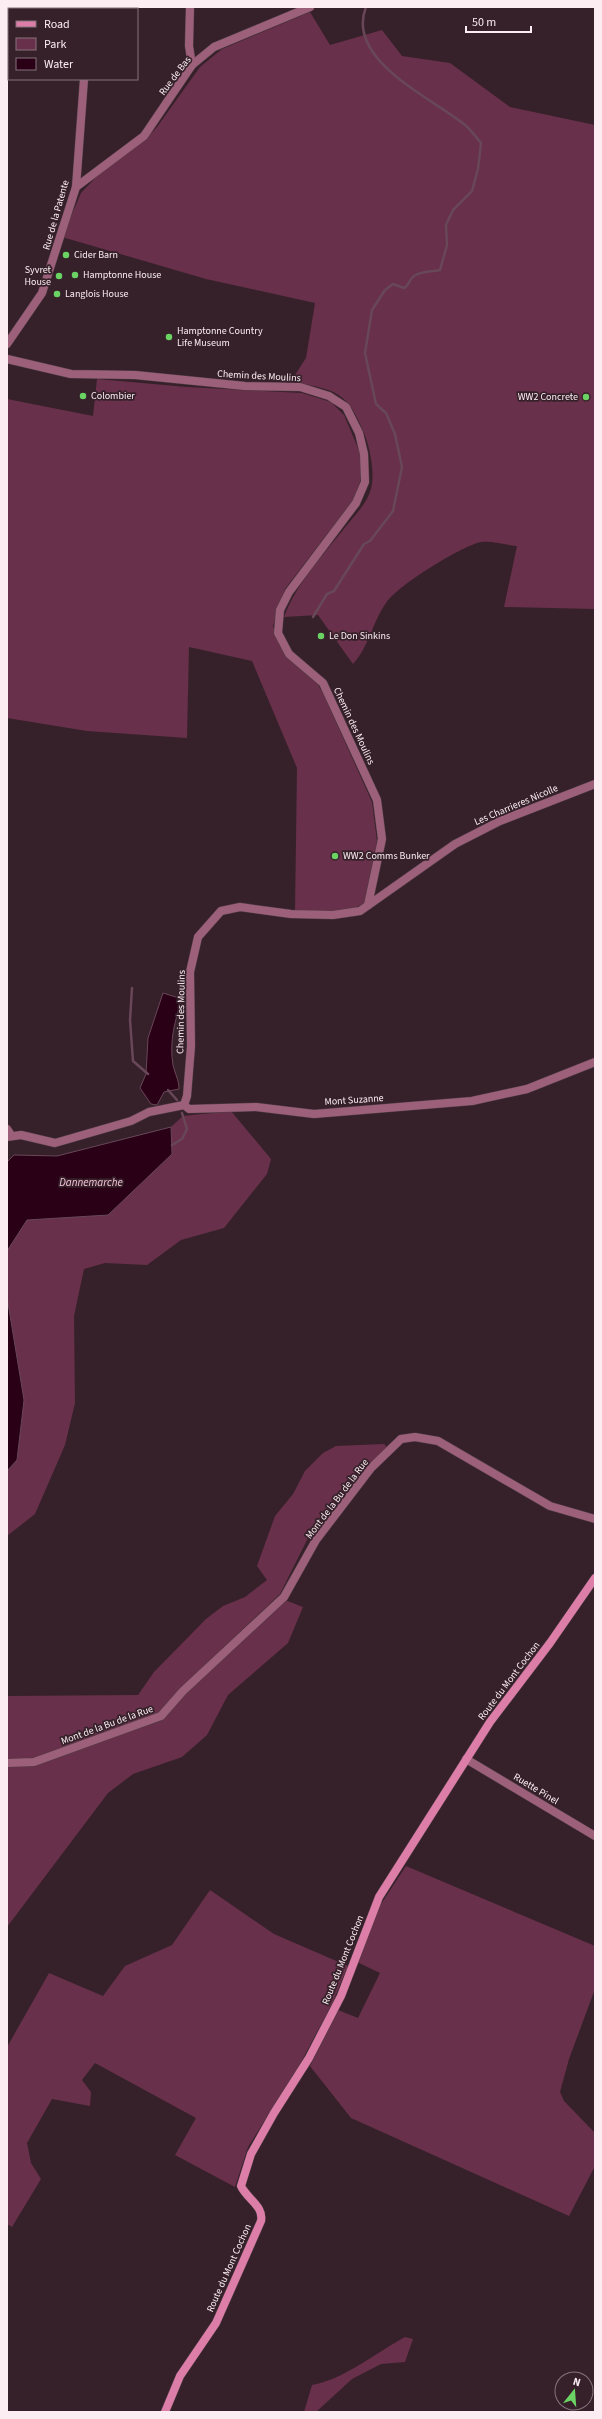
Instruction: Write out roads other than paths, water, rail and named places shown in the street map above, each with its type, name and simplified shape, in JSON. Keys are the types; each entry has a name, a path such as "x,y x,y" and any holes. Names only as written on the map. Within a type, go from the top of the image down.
{"main road":[{"name":"Route du Mont Cochon","path":"165,2412 180,2376 216,2324 261,2221 262,2214 259,2208 241,2186 251,2154 274,2113 309,2058 341,1996 379,1897 466,1759 595,1578"}],"street":[{"path":"190,7 189,46 192,65"},
{"name":"Rue de Bas","path":"76,187 144,136 192,65 214,47 310,7"},
{"name":"Rue de la Patente","path":"7,344 42,292 76,187 84,80"},
{"name":"Chemin des Moulins","path":"7,359 71,374 135,375 245,386 300,387 329,396 346,407 359,433 364,454 365,482 356,503 289,592 280,610 278,633 289,654 323,683 377,800 382,839 368,905 360,911 333,915 291,914 240,907 222,912 210,923 198,937 190,972 191,1046 187,1096 184,1105"},
{"name":"Les Charrieres Nicolle","path":"368,905 455,844 500,821 595,784"},
{"name":"Mont Suzanne","path":"184,1105 189,1109 256,1107 314,1114 472,1101 527,1089 595,1062"},
{"path":"8,1134 21,1135 55,1143 131,1121 149,1112 184,1105"},
{"name":"Mont de la Bu de la Rue","path":"7,1763 34,1762 161,1716 183,1692 284,1597 316,1540 371,1468 401,1439 415,1437 438,1441 550,1506 595,1519"},
{"name":"Ruette Pinel","path":"466,1759 595,1836"}],"water":[{"path":"163,993 182,999 172,1040 173,1065 178,1080 179,1089 164,1092 157,1105 151,1104 140,1088 146,1074 148,1038"},
{"name":"Dannemarche","path":"171,1127 172,1154 108,1215 27,1220 7,1251 7,1162 14,1155 57,1156"},
{"path":"7,1297 24,1400 17,1460 7,1471"}],"waterway":[{"path":"313,617 327,594 334,591 364,544 370,541 393,511 402,467 395,434 386,413 376,404 365,353 372,310 385,290 393,284 404,288 407,286 412,277 417,274 440,270 447,245 446,225 453,210 472,191 478,169 481,143 465,125 395,76 379,61 368,44 363,26 366,7"},
{"path":"132,988 130,1020 133,1061 148,1074"},
{"path":"168,1090 177,1100"},
{"path":"172,1145 182,1139 187,1129 182,1113"}],"place":[{"name":"Cider Barn","path":"66,255"},
{"name":"Hamptonne House","path":"75,275"},
{"name":"Syvret House","path":"59,276"},
{"name":"Langlois House","path":"57,294"},
{"name":"Hamptonne Country Life Museum","path":"169,337"},
{"name":"Colombier","path":"83,396"},
{"name":"WW2 Concrete","path":"586,397"},
{"name":"Le Don Sinkins","path":"321,636"},
{"name":"WW2 Comms Bunker","path":"335,856"}]}
